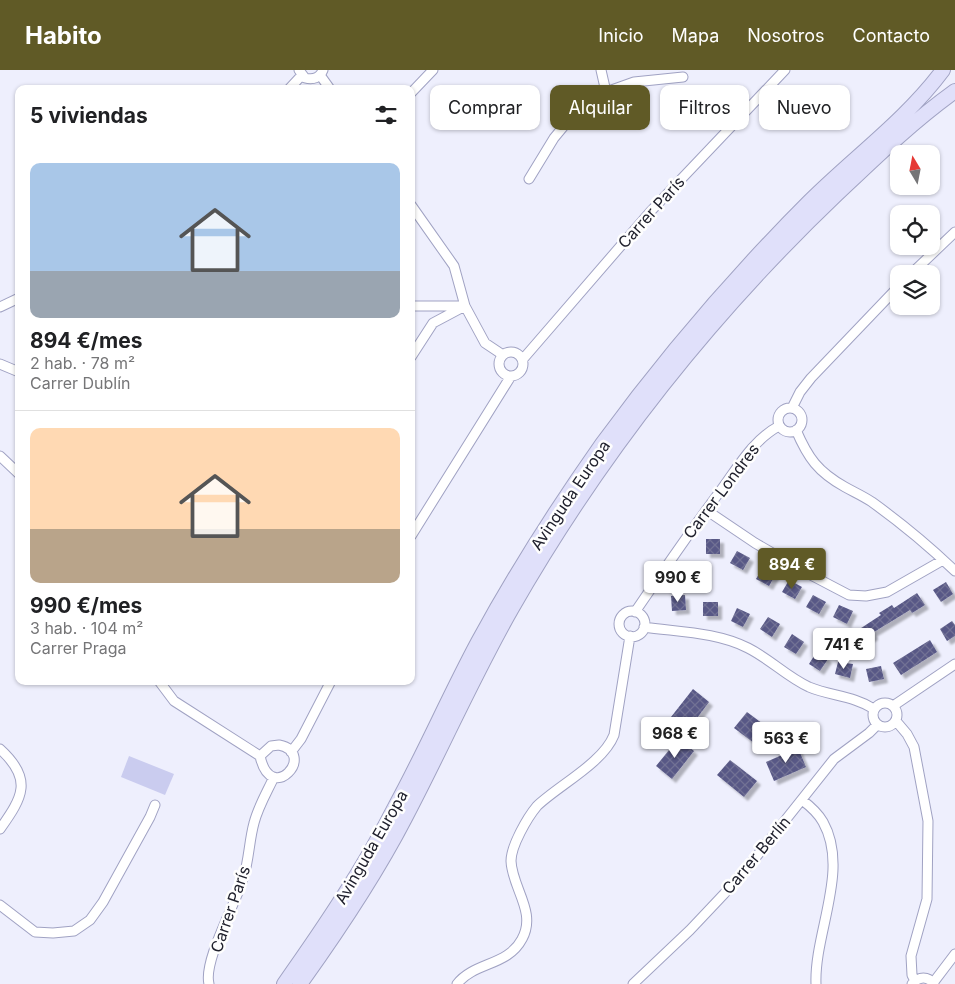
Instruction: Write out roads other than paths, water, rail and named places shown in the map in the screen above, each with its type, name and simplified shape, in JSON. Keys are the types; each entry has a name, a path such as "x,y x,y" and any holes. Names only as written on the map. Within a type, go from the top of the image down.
{"main road":[{"name":"Avinguda Europa","path":"300,984 357,899 404,820 485,657 495,626 558,509 581,475 627,411 695,326 746,267 812,199 917,101 940,71"},
{"name":"Avinguda Europa","path":"284,984 339,903 378,838 396,806 455,686 536,568 579,500 644,410 690,351 756,276 819,211 912,124 955,91"}],"street":[{"path":"415,89 433,70"},
{"path":"601,70 604,85"},
{"name":"Carrer París","path":"523,359 650,212 785,70"},
{"path":"292,85 300,72 305,78 313,79 322,73 328,85"},
{"path":"626,85 634,82 683,77"},
{"path":"529,179 561,130"},
{"path":"415,211 454,266 465,306 485,343 503,355"},
{"path":"920,265 955,232"},
{"path":"792,408 800,392 811,378 890,295"},
{"path":"0,307 15,300"},
{"path":"415,306 465,306"},
{"path":"415,351 434,323 465,306"},
{"path":"415,530 511,376 521,371 523,359 514,352 503,355 500,366 503,373 511,376"},
{"path":"0,364 15,370"},
{"path":"785,408 792,408 797,410 801,417 801,424 792,432 784,431 779,426 779,414 785,408"},
{"name":"Carrer Londres","path":"635,612 706,510 754,446 764,436 779,426"},
{"path":"796,430 808,456 824,474 870,500 955,571"},
{"path":"0,456 15,470"},
{"path":"706,510 807,573 849,595 866,596 887,592 943,560"},
{"path":"627,612 635,612 642,616 644,627 639,634 630,636 621,630 619,622 627,612"},
{"path":"644,627 720,637 740,644 758,653 809,687 857,700 874,709"},
{"path":"457,984 468,973 510,954 523,938 527,917 512,869 514,847 530,814 537,806 600,756 610,743 614,735 630,636"},
{"path":"894,706 955,664"},
{"path":"162,685 174,701 260,756 263,768 269,775 284,777 289,774 295,762 291,752 284,746 279,745 271,746 260,756"},
{"path":"291,752 301,739 329,685"},
{"path":"884,702 894,706 898,715 896,721 888,727 877,725 873,718 876,706 884,702"},
{"path":"896,721 914,746 928,821 927,899 911,956 914,982 925,978 934,983 955,954"},
{"name":"Carrer Berlín","path":"633,984 724,894 834,759 877,725"},
{"path":"0,749 12,759 21,788 17,804 0,829"},
{"name":"Carrer París","path":"209,984 207,978 211,963 227,916 243,880 254,822 274,777"},
{"path":"802,800 822,820 828,831 832,859 832,884 818,951 816,984"},
{"path":"0,905 35,932 53,934 74,930 90,920 103,902 155,805"}]}
